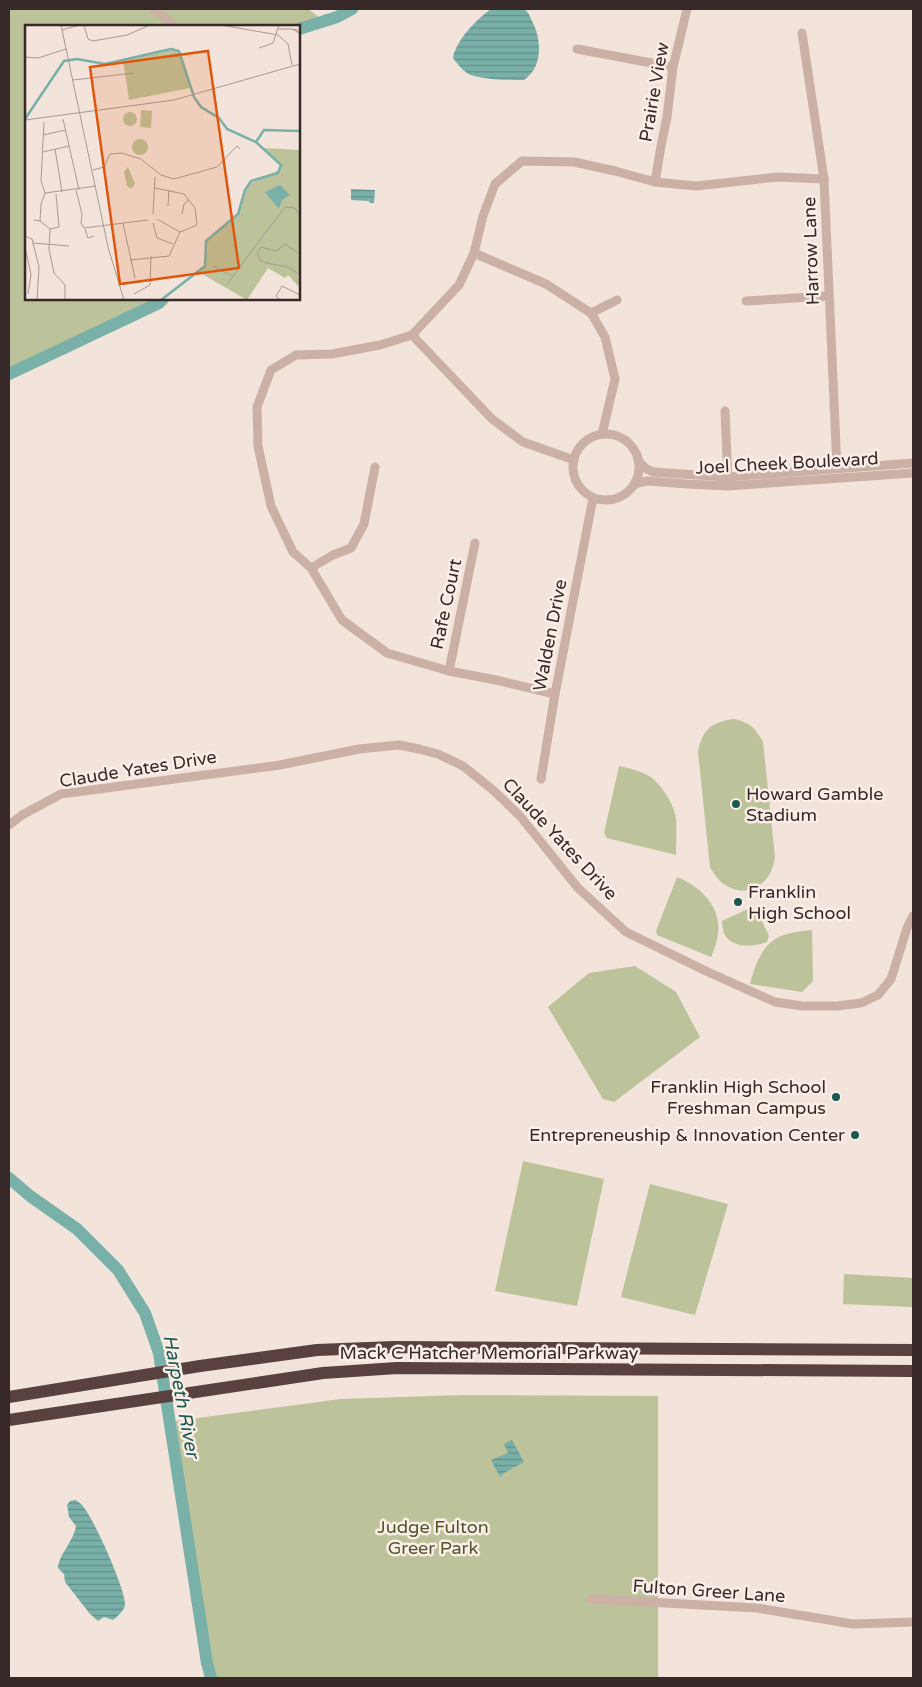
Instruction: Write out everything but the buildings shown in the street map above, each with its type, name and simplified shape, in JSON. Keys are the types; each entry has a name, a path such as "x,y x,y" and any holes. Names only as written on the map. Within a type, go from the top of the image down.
{"highway":[{"name":"Mack C Hatcher Memorial Parkway","path":"9,1397 200,1366 318,1350 394,1347 913,1350"},
{"name":"Mack C Hatcher Memorial Parkway","path":"9,1420 323,1372 397,1368 913,1371"}],"street":[{"path":"154,9 174,25"},
{"name":"Prairie View","path":"655,182 667,118 673,67 687,9"},
{"name":"Harrow Lane","path":"802,33 824,179 837,468"},
{"path":"577,49 673,67"},
{"path":"555,694 449,671 387,653 342,620 311,568 293,552 271,506 258,446 257,407 271,370 296,355 332,354 380,345 412,335 459,285 474,253 483,216 496,184 522,161 574,162 655,182 696,186 777,177 824,179"},
{"path":"474,253 546,284 592,313 605,337 615,379 602,434"},
{"path":"746,301 828,296"},
{"path":"592,313 617,300"},
{"path":"412,335 492,418 523,442 574,460"},
{"path":"725,411 728,481"},
{"path":"602,434 621,438 633,447 638,460 639,475 633,486 624,495 612,500 593,498 584,492 573,473 576,453 582,444 592,437 602,434"},
{"name":"Joel Cheek Boulevard","path":"638,460 645,468 653,472 728,481 837,468 913,463"},
{"path":"311,568 333,554 351,548 364,524 375,467"},
{"name":"Joel Cheek Boulevard","path":"633,486 647,480 687,484 913,473"},
{"name":"Walden Drive","path":"541,779 555,694 593,498"},
{"name":"Rafe Court","path":"449,671 475,543"},
{"name":"Claude Yates Drive","path":"9,825 22,815 61,794 280,765 359,749 398,745 438,754 462,766 493,790 520,816 578,888 626,932 775,1002 802,1006 838,1006 861,1003 878,995 891,979 907,928 913,916"},
{"name":"Fulton Greer Lane","path":"592,1599 757,1608 853,1624 913,1622"}],"green space":[{"path":"9,9 308,9 324,21 300,29 300,25 25,25 25,300 162,300 9,374"},
{"name":"Howard Gamble Stadium","path":"734,719 751,726 763,742 775,857 772,870 765,880 757,887 747,890 737,890 727,886 718,879 710,867 698,752 702,738 709,728 720,722"},
{"path":"619,766 635,770 654,779 667,795 676,819 676,855 607,838 604,833"},
{"path":"677,877 701,892 713,906 717,915 718,934 711,957 657,935 656,931"},
{"path":"748,909 757,911 769,936 767,942 750,946 737,944 727,938 724,933 722,921"},
{"path":"812,930 813,981 802,992 750,984 754,969 765,948 777,938 787,934"},
{"path":"635,966 676,992 700,1037 614,1102 603,1099 548,1007 589,973"},
{"path":"523,1161 604,1179 577,1306 495,1291"},
{"path":"650,1184 728,1204 695,1315 621,1297"},
{"path":"844,1274 913,1278 913,1307 843,1304"},
{"name":"Judge Fulton Greer Park","path":"463,1395 658,1396 658,1678 211,1678 188,1547 176,1421 341,1399"}],"water":[{"path":"520,8 525,10 530,16 538,36 539,53 535,68 524,80 494,79 472,75 463,70 453,58 458,44 463,37 491,9"},
{"path":"351,189 375,190 374,203 351,200"},
{"path":"512,1440 524,1462 500,1477 491,1460 508,1453 504,1444"},
{"path":"75,1500 81,1504 93,1522 120,1584 125,1605 119,1615 113,1620 104,1617 98,1621 90,1614 65,1582 64,1574 58,1568 61,1557 76,1526 69,1517 67,1505 70,1501"}],"waterway":[{"name":"Harpeth River","path":"300,29 337,17 352,9"},
{"name":"Harpeth River","path":"9,374 162,300"},
{"name":"Harpeth River","path":"9,1178 30,1196 77,1229 118,1270 145,1313 159,1353 207,1663 211,1678"}],"place":[{"name":"Howard Gamble Stadium","path":"736,804"},
{"name":"Franklin High School","path":"738,902"},
{"name":"Franklin High School Freshman Campus","path":"836,1097"},
{"name":"Entrepreneuship & Innovation Center","path":"855,1135"}]}
